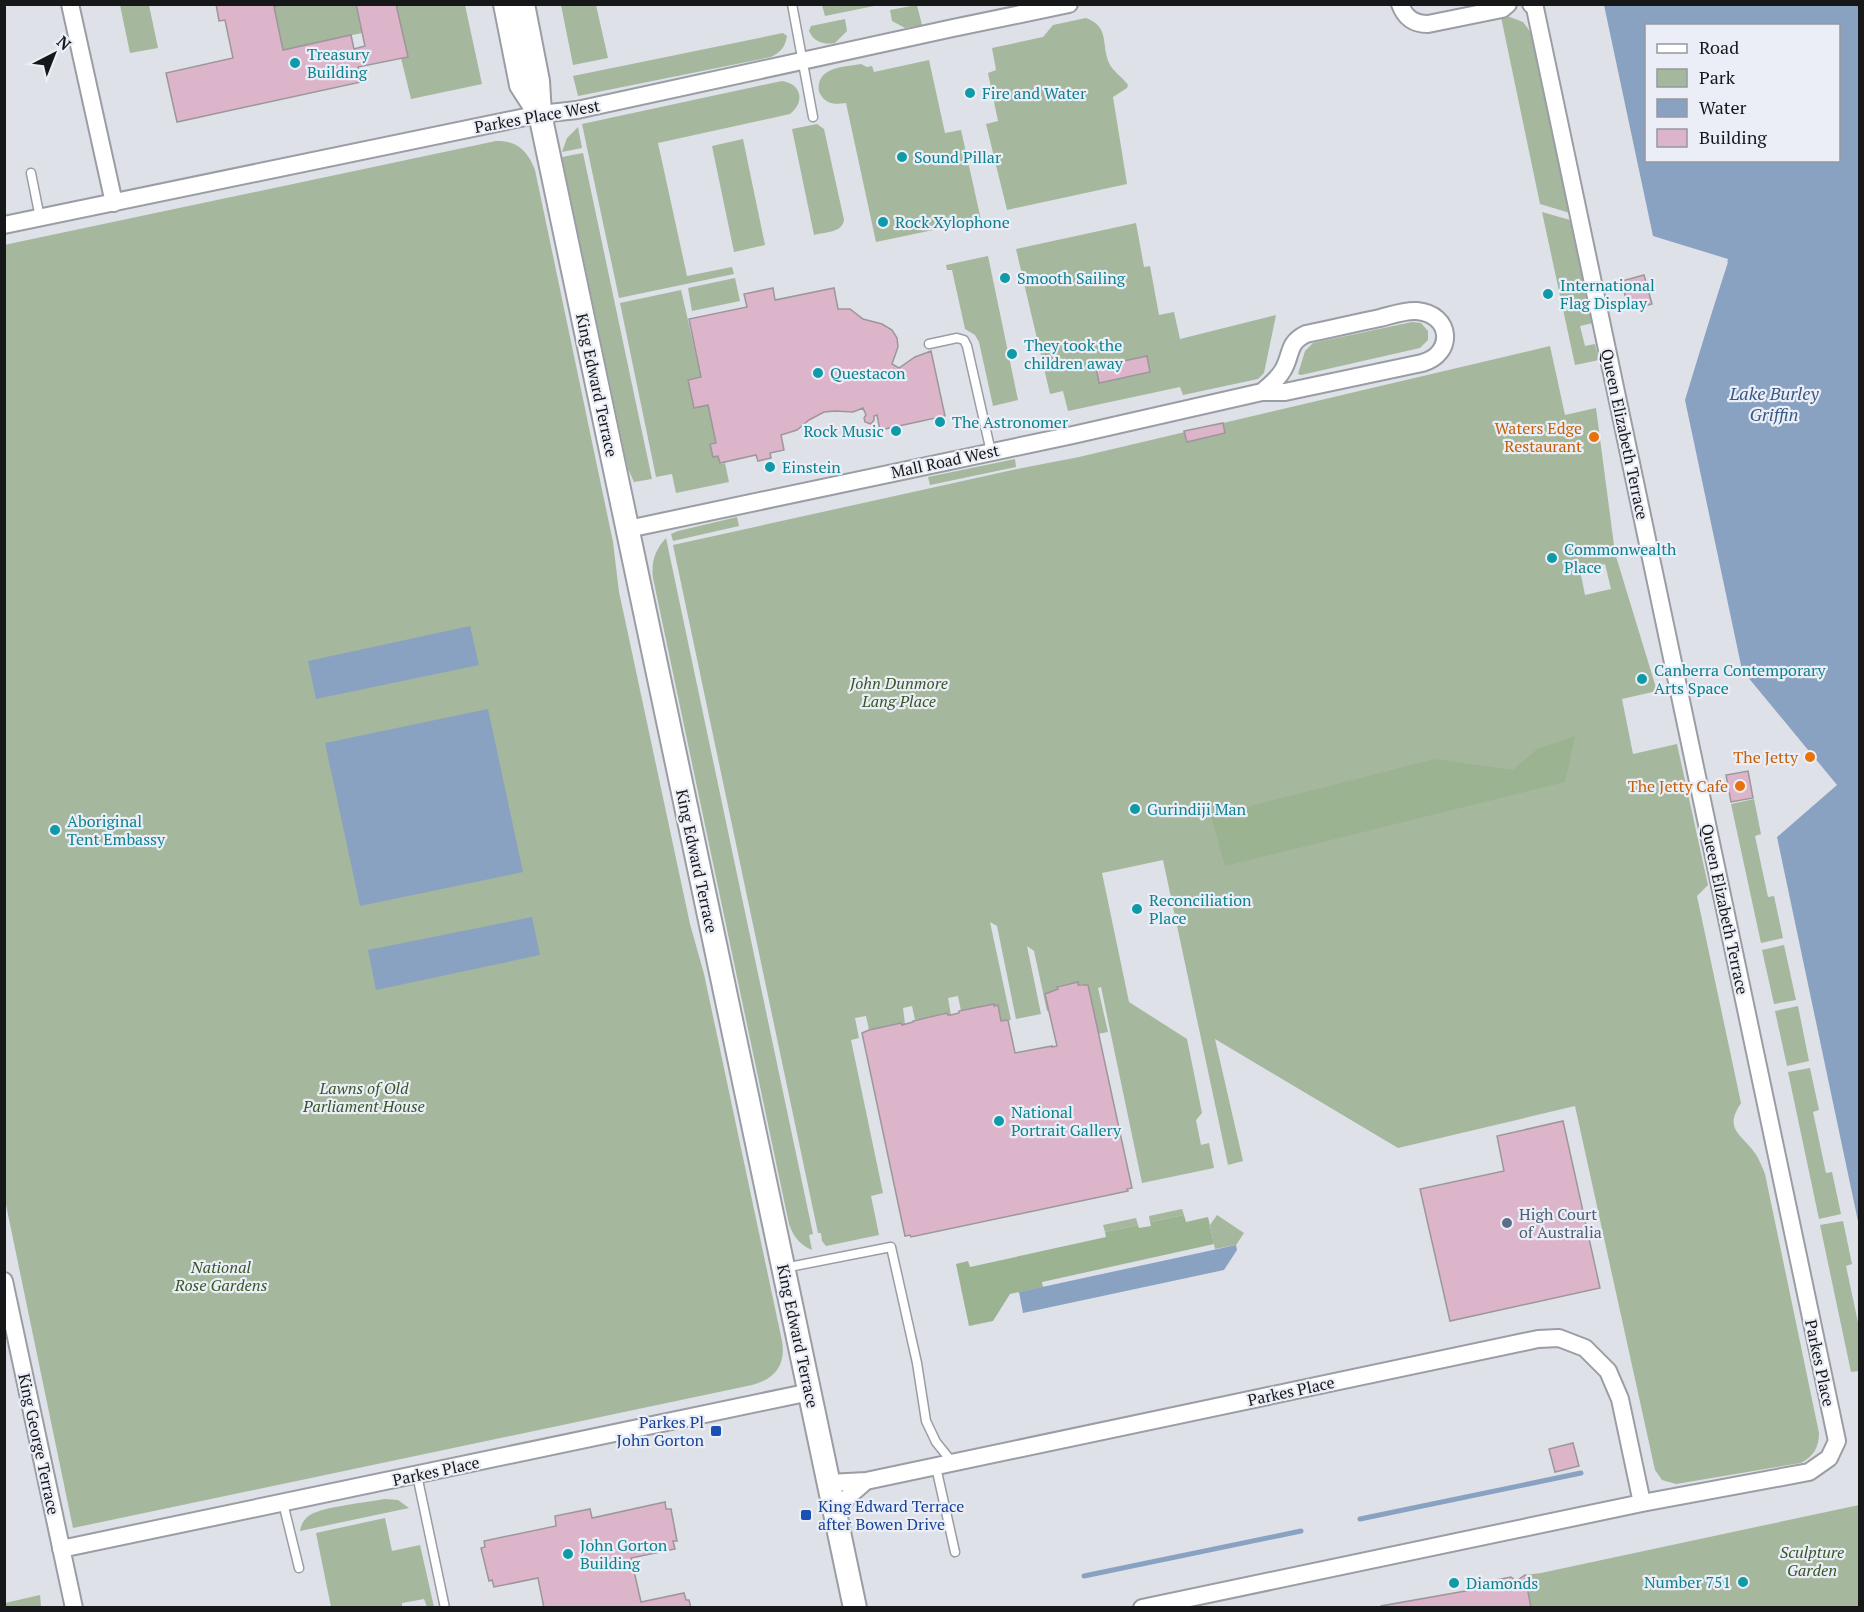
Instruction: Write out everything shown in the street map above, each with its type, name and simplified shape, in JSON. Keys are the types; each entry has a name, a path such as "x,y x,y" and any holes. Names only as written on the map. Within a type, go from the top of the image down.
{"main road":[{"name":"King Edward Terrace","path":"505,4 521,85 540,114"},
{"name":"King Edward Terrace","path":"523,4 538,81 540,114 855,1608"}],"street":[{"path":"70,4 114,203"},
{"name":"Parkes Place West","path":"4,225 540,114 577,110 1069,4"},
{"path":"1400,4 1410,20 1418,24 1428,24 1502,9 1508,4"},
{"name":"Queen Elizabeth Terrace","path":"1532,4 1535,8 1760,1076"},
{"name":"Mall Road West","path":"628,529 1262,392 1285,392 1427,362 1442,348 1445,330 1441,322 1433,316 1413,311 1306,334 1293,343 1283,371 1262,392"},
{"name":"Parkes Place","path":"1142,1608 1642,1503 1809,1472 1829,1458 1837,1441 1760,1076"},
{"name":"King George Terrace","path":"4,1281 74,1608"},
{"name":"Parkes Place","path":"829,1483 866,1481 1538,1339 1558,1338 1585,1348 1608,1371 1620,1399 1642,1503"},
{"name":"Parkes Place","path":"61,1549 810,1392"},
{"path":"836,1512 866,1481"}],"lane":[{"path":"792,4 813,117"},
{"path":"31,172 40,218"},
{"path":"929,344 957,338 964,340 991,452"},
{"path":"784,1268 891,1247 917,1363 926,1421 944,1464 955,1552"},
{"path":"417,1474 445,1608"},
{"path":"283,1503 299,1568"}],"green space":[{"path":"282,4 356,5 362,33 283,50 274,7"},
{"path":"822,4 879,5 825,16"},
{"path":"120,5 149,5 158,48 130,53"},
{"path":"396,5 465,5 482,84 411,99 401,58"},
{"path":"561,5 596,5 608,58 573,65"},
{"path":"917,5 922,25 905,28 892,21 890,10"},
{"path":"1507,16 1523,22 1534,37 1570,213 1540,204 1501,17"},
{"path":"1086,18 1099,26 1104,37 1109,63 1128,85 1113,97 1127,184 1007,210 986,124 998,121 988,73 996,70 992,48 1043,37 1053,25"},
{"path":"845,19 847,31 835,43 820,42 809,31 811,26"},
{"path":"783,33 787,36 784,46 771,57 578,96 573,76"},
{"path":"929,60 945,133 961,130 981,220 876,242 846,103 834,104 827,101 819,92 819,84 826,73 839,68 861,64 867,67 872,66 874,72"},
{"path":"782,81 794,86 799,94 798,104 790,114 658,143 687,276 732,267 734,274 619,298 582,124"},
{"path":"817,124 824,129 844,220 837,230 814,235 792,129"},
{"path":"578,127 582,148 562,152 567,138"},
{"path":"743,139 765,245 734,252 712,146"},
{"name":"Lawns of Old Parliament House","path":"496,141 510,142 520,148 529,157 535,170 613,542 619,592 690,924 704,974 782,1341 780,1364 773,1375 752,1385 73,1528 5,1200 4,245"},
{"path":"583,153 652,479 634,482 628,469 562,157"},
{"path":"1542,212 1570,220 1593,323 1580,326 1585,346 1595,344 1599,360 1575,365"},
{"path":"1136,223 1144,267 1150,266 1159,315 1174,312 1180,339 1276,315 1264,373 1258,379 1183,395 1180,387 1068,411 1063,391 1050,394 1016,249"},
{"path":"988,256 1018,400 993,406 979,342 975,335 965,329 952,270 947,270 946,265"},
{"path":"735,278 740,301 692,311 688,288"},
{"path":"681,290 701,377 694,408 708,405 716,443 710,445 713,457 718,456 720,464 725,463 729,482 676,493 672,474 656,477 620,303"},
{"path":"1412,322 1421,323 1428,331 1428,340 1420,348 1298,374 1305,351 1313,343"},
{"name":"John Dunmore Lang Place","path":"1550,346 1565,415 1596,408 1615,553 1657,691 1622,699 1633,754 1677,744 1708,885 1697,896 1741,1103 1734,1117 1735,1128 1756,1154 1765,1174 1819,1433 1815,1451 1806,1460 1801,1463 1676,1484 1662,1480 1655,1470 1575,1106 1398,1148 1215,1039 1243,1161 1228,1165 1163,860 1102,873 1129,1002 1187,1039 1202,1113 1196,1120 1201,1145 1209,1143 1214,1168 1142,1183 1101,987 1098,988 1108,1032 1098,1034 1083,984 1078,985 1077,982 1058,986 1058,989 1046,994 1049,1011 1047,1011 1034,951 1027,946 1041,1014 1016,1019 997,926 990,922 1011,1020 1001,1021 998,1005 993,1004 961,1011 958,996 948,998 951,1015 947,1013 915,1020 912,1006 903,1008 905,1024 869,1030 866,1016 855,1018 859,1038 851,1040 883,1193 871,1196 879,1235 826,1246 822,1241 821,1233 818,1233 673,545 1079,457","holes":["1605,564 1611,589 1585,595 1580,570"]},
{"path":"1015,459 1016,467 930,485 928,477"},
{"path":"737,517 739,526 673,541 671,534 678,531"},
{"path":"666,538 813,1234 809,1235 812,1250 798,1240 789,1224 653,578 655,556"},
{"path":"1575,736 1565,782 1225,866 1211,816 1435,759 1513,770 1537,749"},
{"path":"1754,799 1761,834 1755,836 1768,897 1774,896 1783,938 1761,943 1731,804"},
{"path":"1784,945 1796,1000 1774,1004 1762,950"},
{"path":"1798,1006 1809,1061 1787,1066 1775,1011"},
{"path":"1810,1068 1819,1110 1813,1112 1826,1173 1832,1172 1841,1214 1819,1219 1788,1072"},
{"path":"1182,1209 1184,1215 1150,1222 1149,1216"},
{"path":"1184,1215 1186,1222 1208,1217 1214,1244 1042,1282 1043,1287 1010,1294 993,1321 969,1326 956,1264 968,1261 970,1267 1106,1237 1105,1232 1138,1225 1139,1228 1151,1226 1150,1222"},
{"path":"1217,1215 1244,1233 1236,1245 1215,1249 1210,1225"},
{"path":"1136,1218 1138,1225 1105,1232 1103,1225"},
{"path":"1843,1221 1852,1264 1846,1266 1859,1327 1859,1371 1851,1372 1820,1225"},
{"path":"385,1499 398,1500 409,1508 300,1531 304,1520 316,1512"},
{"name":"Sculpture Garden","path":"1859,1505 1859,1607 1531,1607 1525,1575"},
{"path":"385,1518 392,1551 420,1545 434,1607 427,1607 424,1599 402,1603 402,1607 331,1607 316,1533"},
{"path":"40,1595 41,1607 5,1607 5,1603"}],"water":[{"name":"Lake Burley Griffin","path":"1604,5 1859,5 1859,1226 1777,837 1837,785 1742,670 1685,400 1728,259 1653,236"},
{"path":"470,626 479,665 316,699 308,661"},
{"path":"488,709 523,872 360,906 325,743"},
{"path":"532,917 540,955 376,990 368,950"},
{"path":"1236,1245 1237,1250 1224,1270 1023,1313 1019,1292"}],"pier":[{"path":"1725,261 1728,262 1683,402 1683,399"},
{"path":"1741,674 1835,785 1775,838 1775,835 1833,785"}],"building":[{"name":"Treasury Building","path":"216,4 282,4 274,7 283,50 351,35 354,49 365,46 356,4 396,4 408,57 358,67 361,82 177,122 166,73 233,58 225,20 219,21"},
{"path":"1644,275 1652,304 1628,310 1622,281"},
{"name":"Questacon","path":"773,288 775,300 834,288 838,309 850,309 863,319 882,324 892,330 897,338 898,347 892,364 899,368 915,357 931,351 945,416 880,430 877,415 874,416 871,424 865,422 866,415 863,408 853,412 824,412 797,430 781,435 784,450 770,453 771,458 758,461 756,455 720,463 718,456 713,457 710,444 716,443 708,405 694,408 688,380 701,377 689,319 747,307 744,294"},
{"path":"1147,356 1150,372 1099,383 1096,367"},
{"path":"1223,423 1225,433 1187,442 1184,431"},
{"name":"The Jetty Cafe","path":"1748,771 1753,798 1731,802 1726,775"},
{"name":"National Portrait Gallery","path":"1078,982 1078,985 1088,985 1132,1188 1127,1189 1128,1191 911,1237 910,1235 905,1236 862,1033 994,1004 994,1006 998,1005 1001,1021 1008,1020 1015,1053 1057,1046 1045,994 1058,989 1057,987"},
{"name":"High Court of Australia","path":"1563,1121 1600,1288 1450,1321 1420,1189 1504,1171 1497,1136"},
{"path":"1573,1443 1579,1466 1555,1472 1549,1449"},
{"name":"John Gorton Building","path":"665,1502 666,1509 671,1509 677,1541 673,1541 675,1549 631,1558 641,1602 684,1593 691,1608 544,1608 538,1578 494,1587 492,1580 489,1581 481,1548 485,1547 484,1541 556,1526 555,1516 590,1509 592,1518"},
{"path":"1525,1575 1531,1608 1381,1608 1381,1606 1471,1590 1478,1585 1480,1589 1486,1582 1511,1577 1516,1581"}],"waterway":[{"path":"1360,1519 1581,1473"},
{"path":"1084,1576 1301,1531"}],"place":[{"name":"Treasury Building","path":"295,63"},
{"name":"Fire and Water","path":"970,93"},
{"name":"Sound Pillar","path":"902,157"},
{"name":"Rock Xylophone","path":"883,222"},
{"name":"Smooth Sailing","path":"1005,278"},
{"name":"International Flag Display","path":"1548,294"},
{"name":"They took the children away","path":"1012,354"},
{"name":"Questacon","path":"818,373"},
{"name":"The Astronomer","path":"940,422"},
{"name":"Rock Music","path":"896,431"},
{"name":"Waters Edge Restaurant","path":"1594,437"},
{"name":"Einstein","path":"770,467"},
{"name":"Commonwealth Place","path":"1552,558"},
{"name":"Canberra Contemporary Arts Space","path":"1642,679"},
{"name":"The Jetty","path":"1810,757"},
{"name":"The Jetty Cafe","path":"1740,786"},
{"name":"Gurindiji Man","path":"1135,809"},
{"name":"Aboriginal Tent Embassy","path":"55,830"},
{"name":"Reconciliation Place","path":"1137,909"},
{"name":"National Portrait Gallery","path":"999,1121"},
{"name":"High Court of Australia","path":"1507,1223"},
{"name":"Parkes Pl John Gorton","path":"716,1431"},
{"name":"King Edward Terrace after Bowen Drive","path":"806,1515"},
{"name":"John Gorton Building","path":"568,1554"},
{"name":"Number 751","path":"1743,1582"},
{"name":"Diamonds","path":"1454,1583"}],"park label":[{"name":"National Rose Gardens","path":"221,1276"}]}
